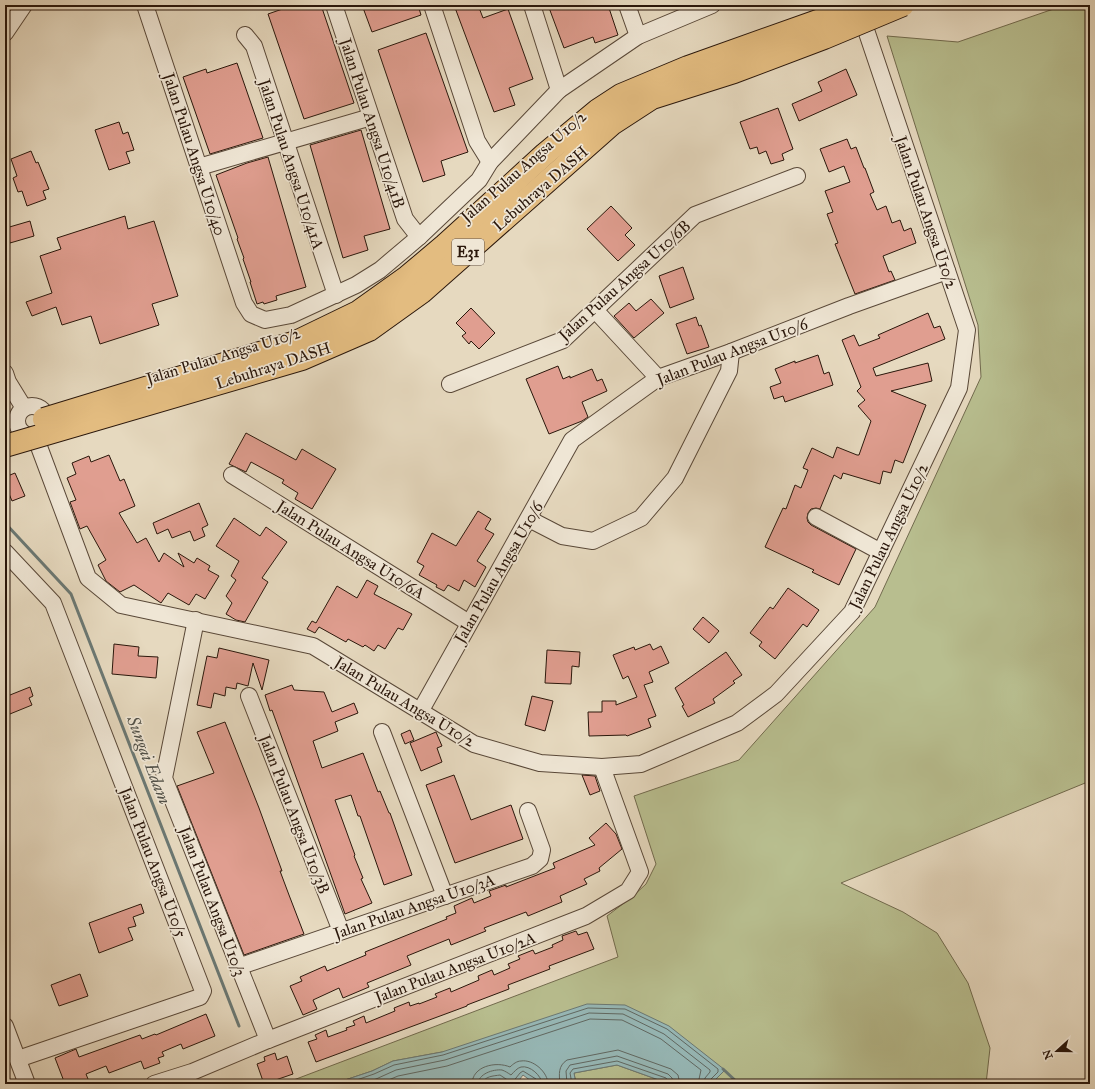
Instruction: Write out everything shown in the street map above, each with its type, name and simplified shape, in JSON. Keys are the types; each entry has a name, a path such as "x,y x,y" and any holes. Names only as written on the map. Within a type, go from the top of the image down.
{"highway":[{"name":"Lebuhraya DASH","path":"5,446 302,359 369,330 422,292 612,124 652,98 734,72 831,35 903,5"},
{"name":"Lebuhraya DASH","path":"9,427 25,424 296,342 358,312 407,277 429,259 563,139 598,110 621,95 688,67 823,20 863,13"}],"street":[{"name":"Jalan Pulau Angsa U10/40","path":"145,5 244,303 251,314 265,320 291,315 336,294"},
{"name":"Jalan Pulau Angsa U10/41B","path":"334,5 405,219 420,237"},
{"path":"432,5 477,141 490,162"},
{"path":"532,5 559,90"},
{"path":"627,5 638,36"},
{"path":"336,294 356,285 380,270 420,237 479,180 490,162 559,90 638,36 712,5"},
{"path":"838,5 841,16 863,13 896,5"},
{"name":"Jalan Pulau Angsa U10/2","path":"5,443 118,386 275,342 333,319 407,269 537,152 593,106 655,70 689,55 810,13 838,5"},
{"path":"5,32 15,11"},
{"name":"Jalan Pulau Angsa U10/2","path":"863,13 967,330 959,388 852,612 776,694 737,723 641,764 602,767 540,763 474,744 421,710 313,646 121,605 88,578 37,427 211,382 326,344 368,325 426,283 608,122 648,95 686,75 863,13"},
{"name":"Jalan Pulau Angsa U10/41A","path":"245,35 254,46 336,294"},
{"path":"199,167 371,117"},
{"name":"Jalan Pulau Angsa U10/6B","path":"450,384 563,340 695,215 797,176"},
{"name":"Jalan Pulau Angsa U10/6","path":"421,710 572,440 658,378 731,352 848,306 947,271"},
{"path":"595,310 658,378"},
{"path":"529,519 562,536 593,541 641,518 675,478 729,371 731,352"},
{"path":"5,373 8,382 24,408"},
{"path":"33,406 41,408 37,427 20,430 9,427 24,408 33,406"},
{"name":"Jalan Pulau Angsa U10/6A","path":"232,475 469,623"},
{"path":"816,517 881,552"},
{"name":"Jalan Pulau Angsa U10/5","path":"8,560 53,603 203,991 198,998 18,1059"},
{"name":"Jalan Pulau Angsa U10/3","path":"196,620 164,778 268,1040"},
{"name":"Jalan Pulau Angsa U10/3B","path":"249,696 341,931"},
{"path":"382,732 445,896"},
{"name":"Jalan Pulau Angsa U10/2A","path":"154,1084 192,1072 268,1040 586,916 628,890 640,872 602,767"},
{"name":"Jalan Pulau Angsa U10/3A","path":"238,967 532,866 540,859 542,850 528,811"},
{"path":"5,1026 27,1084"}],"green space":[{"path":"1065,5 1090,5 1090,781 841,883 903,912 937,933 968,983 990,1048 986,1084 711,1084 725,1070 442,1052 393,1061 372,1071 333,1084 283,1084 618,957 607,916 646,884 656,864 634,796 739,760 875,607 981,377 978,325 887,36 958,42"},
{"path":"617,1065 670,1084 576,1084 574,1073"}],"water":[{"path":"587,1004 625,1005 669,1026 725,1070 711,1084 670,1084 617,1065 574,1073 576,1084 535,1084 523,1075 516,1084 507,1084 500,1079 479,1084 333,1084 372,1071 393,1061 442,1052"}],"building":[{"path":"294,5 321,5 354,103 304,119 268,14"},
{"path":"362,5 418,5 421,15 372,32"},
{"path":"454,5 478,5 483,18 508,9 533,79 509,88 515,105 494,112"},
{"path":"548,5 608,5 618,35 595,43 593,37 564,48"},
{"path":"426,33 468,152 441,161 445,175 423,182 378,50"},
{"path":"237,63 263,138 210,154 183,77 206,69 207,73"},
{"path":"846,69 857,95 799,121 792,104 822,91 818,82"},
{"path":"778,108 793,149 782,154 784,160 771,164 766,151 759,154 757,147 750,149 740,122"},
{"path":"119,122 123,134 128,132 134,150 126,152 130,163 109,170 95,130"},
{"path":"361,130 390,229 364,236 368,250 343,258 310,145"},
{"path":"847,139 851,149 856,147 865,168 874,192 870,194 877,210 886,206 892,223 900,220 904,231 911,228 916,243 883,256 889,272 891,271 895,280 855,294 835,244 838,243 827,214 833,212 825,191 850,182 844,166 829,172 820,149"},
{"path":"31,151 36,163 38,162 49,189 43,191 46,199 27,206 22,191 18,192 13,178 17,176 11,159"},
{"path":"268,157 306,287 276,296 277,300 264,304 263,302 257,304 237,239 238,238 216,175"},
{"path":"611,206 632,228 625,235 635,245 618,261 587,229"},
{"path":"125,216 128,229 154,221 178,296 152,304 159,325 100,344 91,316 62,325 56,307 32,316 26,302 52,293 40,256 61,249 57,238"},
{"path":"30,221 34,236 10,243 6,228"},
{"path":"683,267 694,299 670,308 659,276"},
{"path":"651,299 664,313 634,338 614,316 629,303 636,311"},
{"path":"471,308 495,333 479,349 471,341 469,344 462,336 466,333 456,323"},
{"path":"928,313 934,328 940,326 945,339 873,368 876,376 928,363 932,381 891,391 926,405 903,463 895,460 891,473 883,471 880,484 843,473 841,479 834,475 820,509 811,509 808,513 808,522 811,525 856,549 839,585 812,572 814,570 765,547 783,508 786,509 795,485 801,488 808,470 803,468 812,448 833,458 837,447 859,455 871,421 858,406 865,400 857,391 861,387 842,340 854,335 859,346 880,338 878,335"},
{"path":"696,317 699,326 701,325 709,347 687,354 676,324"},
{"path":"818,355 824,374 829,372 833,385 785,402 783,396 774,399 770,387 781,383 775,369 795,361 795,363"},
{"path":"558,366 563,379 570,376 570,378 592,369 597,381 602,379 607,391 582,402 588,417 582,421 549,434 526,379"},
{"path":"246,433 296,460 302,449 336,469 312,509 295,499 298,493 282,483 284,480 251,462 246,472 229,464"},
{"path":"109,455 120,481 124,479 135,506 119,513 137,543 146,538 159,562 164,553 184,567 178,553 194,563 197,558 210,566 208,570 219,576 205,599 196,594 189,605 168,593 161,603 134,585 120,592 106,581 98,565 106,560 87,526 80,529 70,502 76,500 67,478 76,474 72,463 89,456 91,462"},
{"path":"15,473 25,496 12,501 5,484 5,477"},
{"path":"199,503 208,525 202,528 205,536 194,541 190,531 172,538 168,529 157,534 153,523"},
{"path":"478,511 491,519 485,529 494,534 477,561 486,567 475,587 464,580 459,591 448,585 444,591 436,587 437,585 419,575 424,566 417,562 432,533 456,546"},
{"path":"234,518 260,536 266,527 287,542 262,578 268,582 245,622 236,620 226,614 232,603 226,596 236,580 231,576 239,561 216,546"},
{"path":"367,580 378,586 374,594 412,614 403,630 398,628 385,649 378,645 374,651 365,645 363,647 348,639 346,642 319,627 315,633 307,629 312,621 316,623 337,586 357,598"},
{"path":"788,588 819,610 807,627 803,624 775,659 759,646 762,642 750,633 770,607 773,609"},
{"path":"703,617 719,631 709,643 693,629"},
{"path":"114,644 139,647 138,656 158,657 156,678 112,674"},
{"path":"650,644 653,650 661,646 669,663 649,672 653,682 644,685 656,716 648,719 651,727 627,736 589,736 588,712 602,712 602,701 616,701 616,705 637,697 628,676 623,679 613,655 634,647 635,650"},
{"path":"219,648 269,660 262,690 253,663 248,686 237,683 236,689 226,687 225,696 214,693 211,708 197,705 207,656 217,658"},
{"path":"547,650 580,652 579,667 572,666 571,684 545,683"},
{"path":"726,652 742,675 733,681 735,683 713,699 715,703 688,717 682,706 684,705 675,688"},
{"path":"292,685 294,690 324,692 332,712 354,703 358,713 335,722 338,731 313,741 322,768 363,753 378,792 380,791 390,813 412,875 384,885 360,816 358,816 351,795 335,800 363,878 361,879 372,903 345,914 272,710 270,711 265,695"},
{"path":"30,687 33,696 29,698 32,705 5,716 5,697"},
{"path":"532,696 553,701 545,731 525,725"},
{"path":"225,722 259,808 282,871 280,871 304,934 244,955 177,786 214,773 197,732"},
{"path":"410,730 414,740 405,744 401,734"},
{"path":"436,732 442,746 437,748 442,762 421,771 410,743"},
{"path":"454,775 471,820 511,805 523,839 455,863 426,785"},
{"path":"582,775 595,776 600,791 590,795"},
{"path":"606,823 616,834 622,849 599,868 600,871 584,879 587,884 560,896 562,902 528,916 526,912 484,928 486,931 451,945 449,939 407,956 411,965 367,983 369,987 343,998 339,988 313,1000 317,1009 303,1015 290,986 302,981 300,977 325,966 327,971 366,955 365,952 447,919 446,917 456,913 454,906 472,898 474,903 491,896 489,891 506,885 506,887 555,868 553,863 595,845 589,838"},
{"path":"141,904 144,913 133,917 136,926 128,928 133,940 99,953 89,923"},
{"path":"576,931 578,935 587,932 594,949 549,966 550,969 508,985 509,989 316,1062 308,1042 317,1039 315,1035 326,1030 328,1037 347,1030 346,1028 355,1025 353,1021 364,1016 366,1023 395,1011 394,1008 409,1002 410,1006 419,1004 437,997 435,994 450,988 451,992 479,980 478,976 492,970 494,975 510,968 508,964 520,959 518,956 533,950 535,954 553,947 552,945 563,940 562,936"},
{"path":"80,974 88,996 59,1006 51,985"},
{"path":"206,1014 215,1036 183,1049 181,1044 162,1052 164,1056 158,1058 160,1063 144,1069 141,1061 109,1073 106,1066 86,1074 90,1084 65,1084 55,1058 76,1049 79,1057 140,1035 142,1039 155,1034 156,1035"},
{"path":"275,1053 277,1060 287,1056 293,1074 264,1084 257,1064 265,1061 264,1057"}],"waterway":[{"name":"Sungai Edam","path":"5,523 71,594 239,1026"},
{"path":"723,1069 739,1084"}]}
